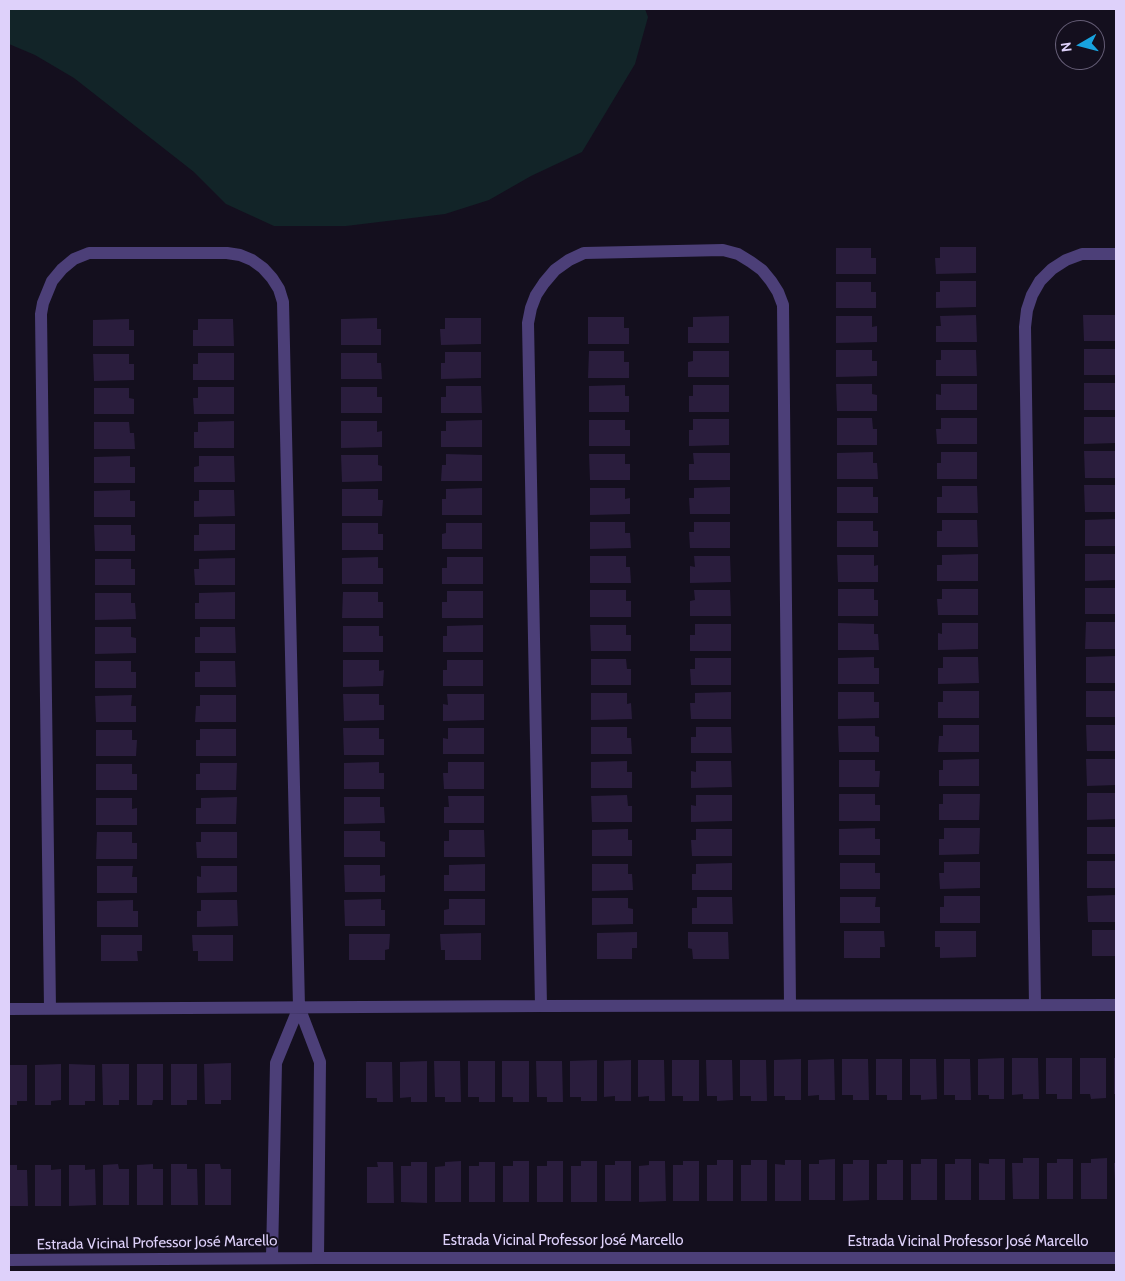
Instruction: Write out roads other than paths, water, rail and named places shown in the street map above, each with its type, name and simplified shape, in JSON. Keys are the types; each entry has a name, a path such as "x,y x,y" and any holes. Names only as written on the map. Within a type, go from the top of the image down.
{"street":[{"path":"541,1006 528,332 531,308 536,295 555,270 569,260 584,253 723,250 738,254 762,270 775,286 783,305 790,1005"},
{"path":"50,1009 41,314 43,302 52,281 62,269 74,260 89,254 227,253 240,255 252,260 263,268 279,289 283,302 299,1007 320,1062 318,1258"},
{"path":"1034,1005 1027,310 1032,295 1040,281 1052,269 1066,260 1082,254 1116,254"},
{"path":"9,1009 1116,1005"},
{"path":"272,1258 276,1063 299,1007"},
{"name":"Estrada Vicinal Professor José Marcello","path":"9,1260 272,1258 1116,1258"}]}
